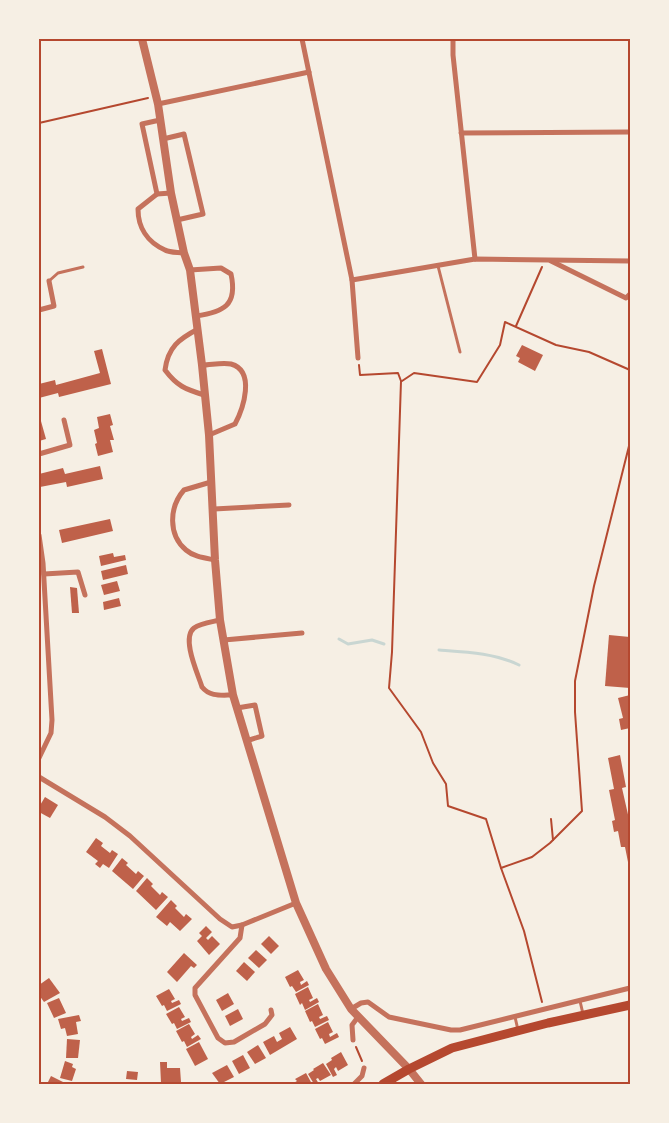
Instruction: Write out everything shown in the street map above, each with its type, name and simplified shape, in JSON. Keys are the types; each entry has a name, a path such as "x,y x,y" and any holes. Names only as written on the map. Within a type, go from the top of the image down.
{"main road":[{"path":"383,1084 408,1069 452,1048 630,1005"}],"street":[{"path":"142,39 157,100 171,193 184,253 190,270 209,435 220,620 233,695 296,903 326,969 351,1009 420,1084"},
{"path":"302,39 352,280 358,358"},
{"path":"453,39 474,259"},
{"path":"157,100 310,72"},
{"path":"157,194 142,124 160,120"},
{"path":"461,133 630,132"},
{"path":"163,139 184,134 203,214 177,220"},
{"path":"171,193 157,194 138,208 138,219 145,235 155,244 166,251 184,253"},
{"path":"352,280 474,259 630,261"},
{"path":"547,259 626,298 630,294"},
{"path":"190,270 221,268 231,274 233,281 231,298 228,305 216,313 196,316"},
{"path":"39,310 54,306 49,281"},
{"path":"198,329 180,338 166,359 165,370 172,380 184,389 204,395"},
{"path":"202,365 233,365 244,375 246,383 246,391 235,424 209,435"},
{"path":"39,454 70,445 64,420"},
{"path":"211,482 184,490 174,511 172,523 173,531 179,543 186,551 197,556 215,560"},
{"path":"214,509 289,505"},
{"path":"39,535 44,574 52,720 51,733 39,758"},
{"path":"77,563 86,595"},
{"path":"44,574 78,572"},
{"path":"220,620 195,627 191,631 189,645 202,687 206,692 212,695 233,695"},
{"path":"224,640 302,633"},
{"path":"237,708 255,705 262,736 246,741"},
{"path":"39,777 105,817 130,836 226,924 232,927 242,925 296,903"},
{"path":"242,925 240,938 195,988 195,995 218,1038 225,1042 234,1042 265,1024 272,1015 271,1010"},
{"path":"351,1009 361,1003 368,1002 389,1017 451,1030 460,1030 630,988"},
{"path":"353,1040 352,1025 358,1017"},
{"path":"354,1084 362,1076 364,1068"}],"lane":[{"path":"437,265 460,352"},
{"path":"49,281 58,273 83,267"},
{"path":"580,1000 583,1015"},
{"path":"515,1016 518,1031"}],"path":[{"path":"39,123 157,100"},
{"path":"516,326 547,259"},
{"path":"401,381 414,373 477,382 500,345 505,322 556,345 589,352 630,370"},
{"path":"358,358 360,375 398,373 401,381 389,688 421,732 433,763 446,784 448,806 486,819 501,868 524,931 544,1009"},
{"path":"501,868 532,857 553,840 582,811 575,712 575,681 594,586 630,442"},
{"path":"550,819 553,840"},
{"path":"353,1040 364,1068"}],"building":[{"path":"522,345 543,355 535,371 518,362 520,358 516,356"},
{"path":"102,349 111,384 59,397 58,393 39,398 39,384 55,380 56,385 100,373 94,351"},
{"path":"39,414 46,439 39,441"},
{"path":"110,414 113,425 110,426 114,440 110,440 113,452 98,456 94,430 99,428 97,417"},
{"path":"100,466 103,479 67,487 66,482 40,487 39,474 63,468 65,474"},
{"path":"110,519 113,531 62,543 59,530"},
{"path":"113,553 114,557 125,555 126,560 101,566 99,556"},
{"path":"126,565 128,574 103,580 101,571"},
{"path":"117,581 120,591 104,595 101,585"},
{"path":"70,587 77,588 79,613 72,613"},
{"path":"119,598 121,606 104,610 103,602"},
{"path":"609,635 630,637 630,688 605,686"},
{"path":"630,695 630,728 621,730 619,719 623,718 618,698"},
{"path":"620,755 626,787 622,788 630,819 630,861 628,862 625,847 621,847 618,831 614,832 612,821 615,820 609,790 614,789 608,758"},
{"path":"45,797 58,805 50,818 39,812 39,807"},
{"path":"96,838 103,843 101,846 110,853 112,850 118,854 109,868 103,864 100,868 95,864 98,861 86,852"},
{"path":"122,858 128,863 126,865 136,874 138,871 144,876 133,889 112,871"},
{"path":"147,878 153,884 151,886 160,895 162,892 168,897 156,910 136,891"},
{"path":"171,900 177,906 175,908 184,917 186,914 192,919 180,931 170,922 167,926 156,917"},
{"path":"206,926 212,932 206,938 208,940 212,936 220,944 209,955 197,941 202,936 199,933"},
{"path":"269,936 279,946 271,954 261,944"},
{"path":"256,950 267,960 259,968 248,958"},
{"path":"184,953 197,965 194,968 191,966 177,982 167,972"},
{"path":"244,962 255,972 247,981 236,971"},
{"path":"298,970 304,980 300,982 301,985 307,981 309,985 296,992 292,986 290,987 285,977"},
{"path":"49,978 60,993 44,1002 39,995 39,985"},
{"path":"308,987 313,998 309,1000 310,1002 317,998 319,1002 305,1010 302,1003 300,1005 295,994"},
{"path":"169,989 175,999 171,1001 172,1003 179,1000 181,1004 167,1011 156,996"},
{"path":"228,993 234,1004 222,1011 216,1000"},
{"path":"59,998 66,1013 54,1018 47,1003"},
{"path":"318,1004 323,1015 319,1017 320,1019 327,1016 329,1020 315,1027 312,1021 310,1022 305,1011"},
{"path":"179,1007 185,1017 181,1019 182,1021 189,1018 191,1022 177,1029 166,1014"},
{"path":"238,1009 243,1019 230,1026 225,1016"},
{"path":"79,1015 81,1021 76,1022 78,1034 67,1036 65,1028 61,1029 58,1019"},
{"path":"328,1022 333,1032 329,1034 330,1037 337,1033 339,1037 325,1044 315,1029"},
{"path":"189,1024 195,1034 191,1037 192,1039 198,1035 201,1039 187,1047 176,1031"},
{"path":"290,1027 297,1039 270,1055 263,1042 274,1036 277,1042 282,1039 279,1033"},
{"path":"67,1039 80,1040 78,1058 66,1058"},
{"path":"199,1042 208,1059 195,1066 186,1049"},
{"path":"258,1045 266,1058 255,1064 247,1052"},
{"path":"341,1052 348,1065 338,1071 336,1067 334,1069 337,1075 333,1077 326,1064 332,1060 331,1058"},
{"path":"243,1055 250,1068 239,1074 232,1061"},
{"path":"65,1061 73,1064 72,1067 76,1069 72,1081 60,1078"},
{"path":"160,1062 167,1062 167,1068 180,1068 181,1082 161,1083"},
{"path":"323,1063 331,1075 320,1081 318,1078 316,1079 319,1084 314,1084 308,1074"},
{"path":"227,1065 234,1077 220,1084 212,1073"},
{"path":"127,1071 138,1072 137,1080 126,1079"},
{"path":"306,1073 312,1084 292,1084 297,1081 295,1079"},
{"path":"51,1076 67,1084 47,1084"}],"waterway":[{"path":"339,639 348,644 372,640 384,644"},
{"path":"439,650 470,652 500,658 519,665"}]}
